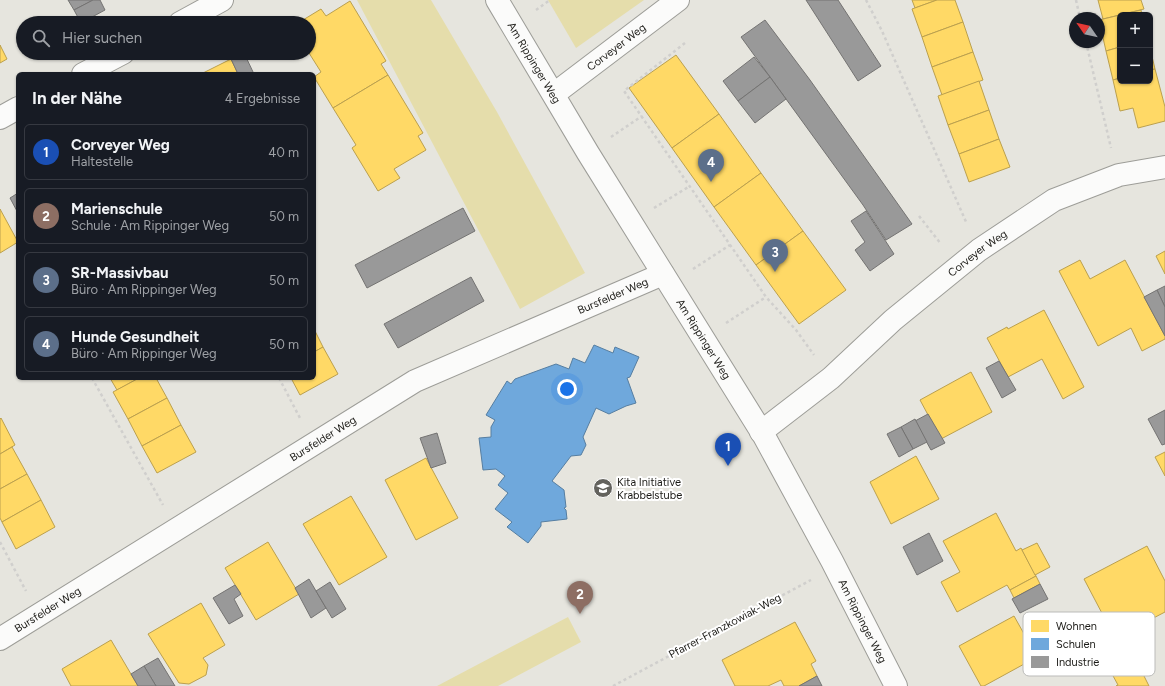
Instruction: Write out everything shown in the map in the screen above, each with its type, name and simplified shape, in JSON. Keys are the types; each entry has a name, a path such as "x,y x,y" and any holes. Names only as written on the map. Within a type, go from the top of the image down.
{"street":[{"path":"193,16 222,0"},
{"name":"Am Rippinger Weg","path":"497,0 588,153 761,432 832,561 896,686"},
{"name":"Corveyer Weg","path":"554,94 678,0"},
{"path":"87,72 110,60"},
{"path":"0,118 16,109"},
{"name":"Corveyer Weg","path":"761,432 831,378 893,320 979,250 1054,200 1119,175 1165,167"},
{"name":"Bursfelder Weg","path":"0,639 415,381 664,274"}],"path":[{"path":"866,0 882,30 979,250"},
{"path":"1076,0 1079,12"},
{"path":"686,43 624,91 766,297 796,330 831,378"},
{"path":"1087,48 1110,144 1119,175"},
{"path":"612,136 642,116"},
{"path":"672,197 690,186"},
{"path":"919,216 958,267"},
{"path":"712,256 730,245"},
{"path":"748,309 766,297"},
{"path":"93,380 177,529"},
{"path":"280,380 314,444"},
{"path":"0,542 39,615"},
{"name":"Pfarrer-Franzkowiak-Weg","path":"613,686 815,578 832,561"}],"shaded area":[{"path":"357,0 431,0 497,112 585,273 520,309"},
{"path":"548,0 644,0 576,48"},
{"path":"568,617 581,642 498,686 437,686"}],"building: Wohnen":[{"path":"912,0 937,0 915,8"},
{"path":"937,0 955,0 963,22 922,37 912,9"},
{"path":"1098,0 1141,0 1144,9 1132,12 1117,12 1117,16 1105,19 1105,12 1101,12"},
{"path":"350,1 386,61 381,64 388,75 333,108 316,80 316,76 321,72 313,60 316,60 316,16 310,16 321,9 326,16"},
{"path":"1117,16 1117,48 1106,51 1105,47 1105,19"},
{"path":"963,22 973,52 932,67 922,37"},
{"path":"0,45 7,59 0,63"},
{"path":"1117,48 1117,79 1113,80 1106,51"},
{"path":"973,52 983,80 942,95 932,67"},
{"path":"676,55 719,114 672,148 629,88"},
{"path":"231,60 237,72 205,72"},
{"path":"1153,69 1155,69 1165,107 1165,121 1138,128 1133,108 1120,111 1113,80 1117,79 1117,84 1153,84"},
{"path":"388,75 423,133 418,136 426,150 394,169 400,178 378,191 352,148 356,145 333,108"},
{"path":"979,81 989,110 948,125 938,96"},
{"path":"989,110 999,139 959,154 948,125"},
{"path":"719,114 761,173 714,207 672,148"},
{"path":"999,139 1010,167 969,182 959,154"},
{"path":"761,173 803,231 756,265 714,207"},
{"path":"0,209 16,238 16,243 0,253"},
{"path":"803,231 846,290 799,324 756,265"},
{"path":"1165,251 1165,274 1156,256"},
{"path":"1080,260 1090,279 1125,260 1165,336 1165,339 1142,351 1131,328 1098,346 1059,271"},
{"path":"1044,310 1084,387 1063,399 1042,359 1008,377 987,338"},
{"path":"316,333 323,347 316,351"},
{"path":"323,347 338,374 300,395 292,380 316,380 316,351"},
{"path":"971,372 992,412 941,439 920,400"},
{"path":"111,380 135,380 117,390"},
{"path":"135,380 157,380 167,398 128,419 113,392"},
{"path":"167,398 181,425 142,446 128,419"},
{"path":"1,418 15,445 0,454 0,419"},
{"path":"181,425 196,452 157,473 142,446"},
{"path":"12,447 27,474 0,489 0,454"},
{"path":"1165,452 1165,476 1155,457"},
{"path":"916,456 939,499 891,524 870,482"},
{"path":"426,458 458,518 416,540 385,480"},
{"path":"27,474 41,500 2,522 0,518 0,489"},
{"path":"351,496 387,557 339,585 303,524"},
{"path":"41,500 55,527 16,549 2,522"},
{"path":"996,513 1016,551 1021,548 1036,576 1010,590 1007,585 957,612 941,582 960,572 943,541"},
{"path":"268,542 299,594 256,620 225,568"},
{"path":"1037,543 1050,567 1035,575 1022,550"},
{"path":"1147,546 1165,581 1165,612 1155,617 1155,612 1101,612 1084,579"},
{"path":"1036,576 1040,584 1014,598 1010,590"},
{"path":"201,603 225,645 203,658 208,665 206,675 189,684 179,683 148,634"},
{"path":"1014,616 1023,632 1023,665 984,686 981,686 959,646"},
{"path":"795,622 816,661 811,664 817,676 799,686 784,686 781,680 768,686 735,686 722,660"},
{"path":"111,640 138,686 71,686 62,669"},
{"path":"1113,676 1144,676 1149,686 1116,686 1118,685"}],"building: Schulen":[{"path":"594,345 613,353 615,347 639,357 630,377 627,378 636,403 609,414 596,408 583,437 586,445 581,455 571,456 552,481 564,490 566,507 564,508 566,510 567,519 541,522 541,526 528,543 507,527 512,522 495,509 508,493 498,485 505,476 496,469 483,470 479,438 491,437 491,427 495,420 486,415 507,381 511,384 515,379 556,364 569,369 573,358 585,363"}],"building: Industrie":[{"path":"68,0 93,0 74,10"},
{"path":"93,0 100,0 105,10 94,16 77,16 74,10"},
{"path":"806,0 838,0 881,66 858,81"},
{"path":"765,20 810,80 912,224 886,240 863,205 741,37"},
{"path":"754,57 770,77 738,101 723,81"},
{"path":"231,60 247,60 253,72 237,72"},
{"path":"770,77 786,99 755,123 738,101"},
{"path":"16,194 16,209 10,198"},
{"path":"463,208 475,231 367,288 355,265"},
{"path":"866,211 894,254 870,271 855,250 865,242 851,221"},
{"path":"471,277 484,301 398,348 384,324"},
{"path":"1165,286 1165,307 1157,290"},
{"path":"1157,290 1165,307 1165,336 1144,297"},
{"path":"999,361 1016,390 1002,398 986,368"},
{"path":"1165,410 1165,444 1162,445 1148,419"},
{"path":"928,414 945,443 931,450 915,421"},
{"path":"915,419 927,442 913,449 901,427"},
{"path":"901,427 913,449 899,457 887,434"},
{"path":"437,433 446,463 431,468 420,438"},
{"path":"929,533 943,561 917,575 903,547"},
{"path":"309,579 326,608 311,618 295,588"},
{"path":"330,582 346,609 332,618 316,591"},
{"path":"1040,584 1048,599 1020,613 1012,599"},
{"path":"235,585 241,594 234,599 243,616 229,624 213,598"},
{"path":"158,658 175,686 156,686 144,666"},
{"path":"144,666 156,686 138,686 131,674"},
{"path":"817,676 822,686 799,686"}],"place":[{"name":"Hunde Gesundheit","path":"711,182"},
{"name":"SR-Massivbau","path":"775,272"},
{"name":"Corveyer Weg","path":"728,466"},
{"name":"Kita Initiative Krabbelstube","path":"603,488"},
{"name":"Marienschule","path":"580,614"}]}
